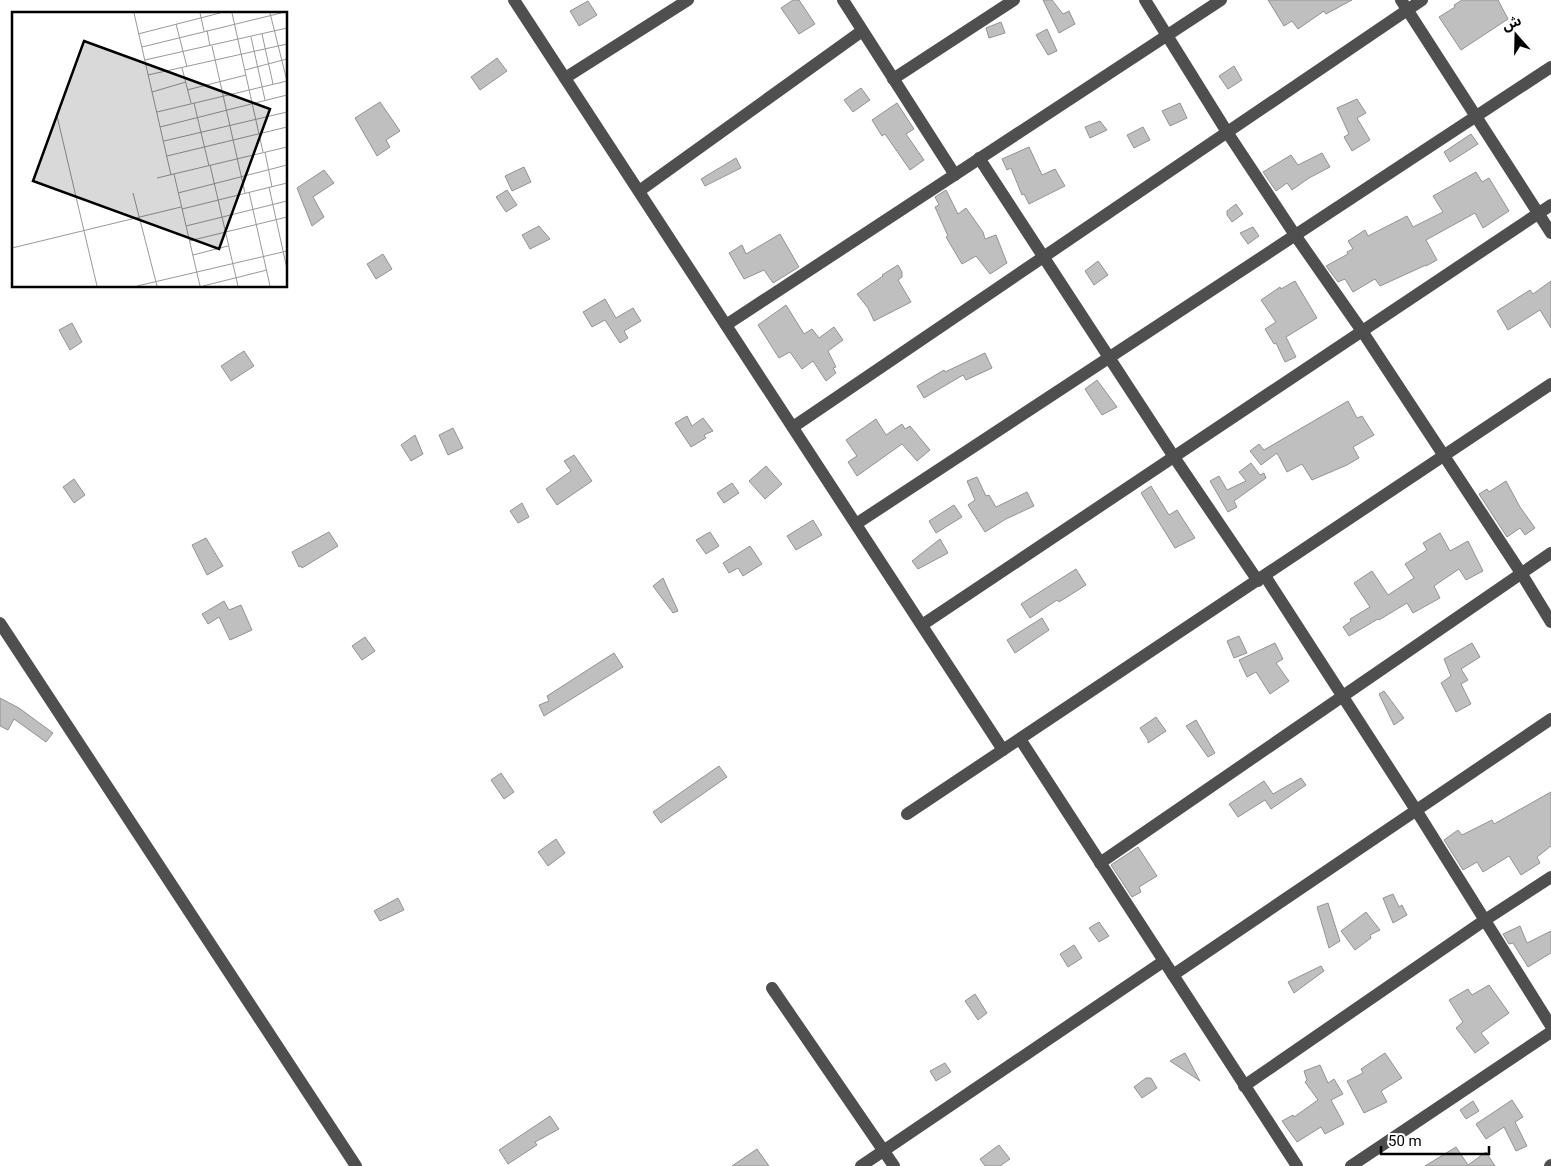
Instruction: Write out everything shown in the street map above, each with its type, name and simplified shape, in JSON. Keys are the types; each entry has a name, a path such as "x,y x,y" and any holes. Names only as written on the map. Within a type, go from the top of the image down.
{"street":[{"path":"514,0 1003,750"},
{"path":"565,78 688,0"},
{"path":"843,0 955,175"},
{"path":"893,78 1014,0"},
{"path":"1145,0 1227,132 1362,332 1521,573 1551,622"},
{"path":"726,325 1221,0"},
{"path":"793,427 1227,132 1404,5 1422,0"},
{"path":"1404,5 1551,233"},
{"path":"639,191 862,31"},
{"path":"856,524 1551,67"},
{"path":"979,158 1174,457 1262,578 1343,696 1551,1026"},
{"path":"922,625 1551,205"},
{"path":"907,814 1551,384"},
{"path":"1100,863 1551,553"},
{"path":"0,623 356,1166"},
{"path":"1173,975 1551,719"},
{"path":"1020,739 1296,1166"},
{"path":"1244,1086 1485,920 1551,877"},
{"path":"861,1166 1164,962"},
{"path":"772,988 894,1166"},
{"path":"1351,1166 1551,1032"}],"building":[{"path":"793,0 799,0 815,24 799,34 781,8"},
{"path":"1043,0 1052,0 1063,14 1069,11 1075,24 1059,33"},
{"path":"1268,0 1352,0 1326,14 1324,11 1298,29 1292,21 1284,26"},
{"path":"1462,0 1498,0 1508,19 1461,50 1439,17"},
{"path":"588,1 597,15 579,26 570,11"},
{"path":"1001,22 1005,33 989,38 986,28"},
{"path":"1047,29 1057,51 1048,55 1036,35"},
{"path":"497,58 507,71 480,90 471,77"},
{"path":"1234,66 1242,80 1228,89 1219,76"},
{"path":"861,88 870,100 853,112 844,100"},
{"path":"1357,99 1366,113 1357,118 1370,140 1352,151 1344,137 1349,134 1337,108"},
{"path":"380,102 400,131 386,140 390,147 377,156 355,118"},
{"path":"897,103 914,129 906,134 924,160 910,170 885,134 882,136 872,120"},
{"path":"1180,103 1187,118 1170,126 1162,111"},
{"path":"1100,121 1107,130 1090,138 1085,127"},
{"path":"1143,127 1150,140 1134,148 1127,135"},
{"path":"1471,134 1478,144 1450,162 1444,152"},
{"path":"1029,147 1042,175 1055,169 1065,186 1029,204 1024,194 1022,195 1011,168 1007,170 1002,159"},
{"path":"1322,153 1330,167 1292,190 1287,183 1276,191 1263,172 1291,155 1298,165"},
{"path":"736,158 741,168 705,186 701,179"},
{"path":"524,167 531,182 512,191 505,176"},
{"path":"324,170 334,183 313,197 324,217 312,226 297,188"},
{"path":"1476,172 1482,182 1489,178 1509,211 1483,228 1475,213 1426,240 1437,260 1380,286 1375,279 1353,292 1345,279 1338,282 1326,266 1348,254 1347,252 1353,249 1348,241 1365,230 1368,236 1407,216 1413,227 1443,212 1433,196"},
{"path":"507,190 517,205 506,212 496,197"},
{"path":"946,190 958,214 966,208 983,232 985,239 996,235 1007,263 990,274 976,256 962,264 946,237 948,236 935,207 939,205 935,197"},
{"path":"1236,204 1243,214 1232,222 1227,215 1227,211"},
{"path":"539,226 550,239 530,249 522,235"},
{"path":"1253,227 1259,236 1248,244 1240,233"},
{"path":"780,234 799,267 773,283 764,270 744,279 729,253 742,245 746,254"},
{"path":"383,254 392,269 376,279 367,264"},
{"path":"1098,261 1108,275 1094,285 1085,271"},
{"path":"898,265 902,272 902,277 898,280 911,302 874,321 868,308 857,294"},
{"path":"1295,281 1317,318 1286,337 1296,357 1285,362 1276,343 1274,344 1265,329 1276,322 1261,300 1280,287 1281,289"},
{"path":"1551,281 1551,328 1540,310 1508,330 1497,311 1530,290 1533,294"},
{"path":"605,299 616,318 633,308 641,321 624,331 628,338 620,343 605,320 592,327 583,312"},
{"path":"786,305 804,334 812,329 819,338 834,327 843,340 828,351 836,367 833,368 836,373 826,381 813,361 802,369 790,352 779,358 758,325"},
{"path":"72,323 82,342 70,350 59,330"},
{"path":"244,351 254,366 231,381 221,366"},
{"path":"985,353 992,368 966,380 963,375 924,398 917,386 944,370 945,372"},
{"path":"1097,380 1117,407 1102,415 1085,389"},
{"path":"1348,401 1357,418 1362,416 1374,435 1353,447 1359,458 1347,465 1312,480 1302,464 1287,472 1277,453 1261,465 1250,451 1259,444 1264,450"},
{"path":"687,416 692,426 703,418 713,431 704,435 706,438 691,447 675,423"},
{"path":"876,419 886,435 902,424 905,429 910,426 930,450 917,461 902,444 857,476 848,462 857,456 846,440"},
{"path":"453,428 463,448 448,455 439,435"},
{"path":"415,435 423,454 411,461 401,445"},
{"path":"574,455 592,481 557,505 546,489 571,471 564,461"},
{"path":"1251,463 1260,475 1264,473 1266,478 1234,501 1237,507 1228,512 1210,481 1219,476 1227,490 1246,481 1239,472"},
{"path":"766,466 782,484 765,499 749,481"},
{"path":"977,477 986,496 989,495 996,507 1027,492 1034,506 1006,519 985,532 968,505 975,500 967,481"},
{"path":"74,479 85,495 74,503 63,487"},
{"path":"1506,481 1520,507 1535,528 1525,535 1520,528 1507,537 1479,494 1487,489 1489,492"},
{"path":"732,483 739,493 724,503 717,493"},
{"path":"1151,486 1169,515 1177,510 1195,538 1175,548 1141,493"},
{"path":"522,503 529,517 518,523 510,511"},
{"path":"954,505 962,517 936,533 929,521"},
{"path":"813,520 822,535 796,550 787,536"},
{"path":"329,532 338,546 302,568 301,566 299,567 292,552"},
{"path":"710,532 719,546 706,554 696,540"},
{"path":"1440,533 1450,551 1468,541 1483,571 1466,580 1459,569 1434,586 1440,598 1413,613 1407,603 1349,636 1343,627 1351,621 1350,619 1370,607 1354,583 1372,571 1388,595 1414,578 1405,564 1427,550 1423,543"},
{"path":"206,538 223,566 207,575 192,545"},
{"path":"940,539 948,553 918,569 912,561"},
{"path":"750,546 762,564 743,576 738,568 729,573 723,563"},
{"path":"1076,569 1086,585 1059,602 1057,600 1030,618 1021,604"},
{"path":"663,578 678,611 673,613 653,586"},
{"path":"224,601 229,610 241,605 252,630 230,640 219,617 208,624 202,614"},
{"path":"1042,618 1049,630 1015,653 1007,640"},
{"path":"1239,636 1247,653 1234,658 1227,641"},
{"path":"365,637 375,651 362,660 352,646"},
{"path":"1275,643 1283,659 1276,663 1289,681 1270,694 1256,672 1247,677 1239,660"},
{"path":"1472,643 1480,657 1461,669 1468,680 1461,684 1471,704 1456,712 1441,683 1451,676 1444,659"},
{"path":"614,653 623,667 544,716 539,705 549,701 547,696"},
{"path":"1384,691 1404,718 1394,725 1379,694"},
{"path":"0,698 19,708 53,733 46,742 14,719 8,730 0,726"},
{"path":"1156,717 1166,731 1148,743 1140,728"},
{"path":"1196,720 1215,753 1208,757 1186,726"},
{"path":"719,766 727,777 661,823 653,812"},
{"path":"501,773 514,792 504,799 491,780"},
{"path":"1301,778 1306,785 1271,809 1265,800 1238,817 1229,804 1264,781 1273,794"},
{"path":"1551,792 1551,846 1537,857 1540,863 1521,875 1509,856 1483,872 1477,862 1463,870 1444,840 1458,830 1462,835 1492,820 1494,824"},
{"path":"556,839 565,853 548,866 538,852"},
{"path":"1138,847 1157,876 1139,887 1141,892 1132,897 1111,865"},
{"path":"1393,894 1399,907 1402,905 1407,915 1393,923 1383,898"},
{"path":"398,898 404,910 380,921 374,911"},
{"path":"1328,903 1340,941 1329,948 1317,907"},
{"path":"1366,912 1380,930 1370,935 1371,938 1355,950 1341,931"},
{"path":"1099,922 1109,936 1099,942 1089,928"},
{"path":"1520,926 1527,943 1551,931 1551,953 1528,967 1513,943 1509,944 1503,934"},
{"path":"1074,945 1082,958 1068,967 1060,954"},
{"path":"1321,966 1324,971 1294,993 1288,982"},
{"path":"1489,985 1509,1013 1481,1033 1489,1043 1475,1053 1456,1028 1463,1022 1449,1000 1468,989 1472,995"},
{"path":"975,994 987,1013 978,1020 965,1001"},
{"path":"1185,1053 1200,1081 1170,1061"},
{"path":"1385,1053 1402,1078 1381,1091 1387,1102 1364,1113 1347,1081 1363,1073 1361,1069"},
{"path":"945,1063 951,1072 936,1081 930,1071"},
{"path":"1320,1065 1328,1083 1334,1079 1343,1094 1331,1100 1344,1124 1325,1134 1321,1127 1297,1142 1282,1121 1293,1115 1294,1117 1318,1100 1305,1082 1307,1080 1304,1071"},
{"path":"1146,1078 1151,1078 1157,1088 1142,1098 1134,1087"},
{"path":"1512,1100 1523,1117 1515,1122 1527,1146 1516,1151 1504,1127 1486,1139 1476,1124"},
{"path":"1473,1101 1479,1111 1466,1119 1460,1110"},
{"path":"550,1116 559,1129 535,1142 537,1145 508,1164 499,1150"},
{"path":"999,1145 1010,1159 1000,1166 985,1166 980,1159"},
{"path":"1456,1147 1468,1165 1486,1152 1495,1166 1425,1166"},
{"path":"757,1149 769,1166 732,1166"}]}
